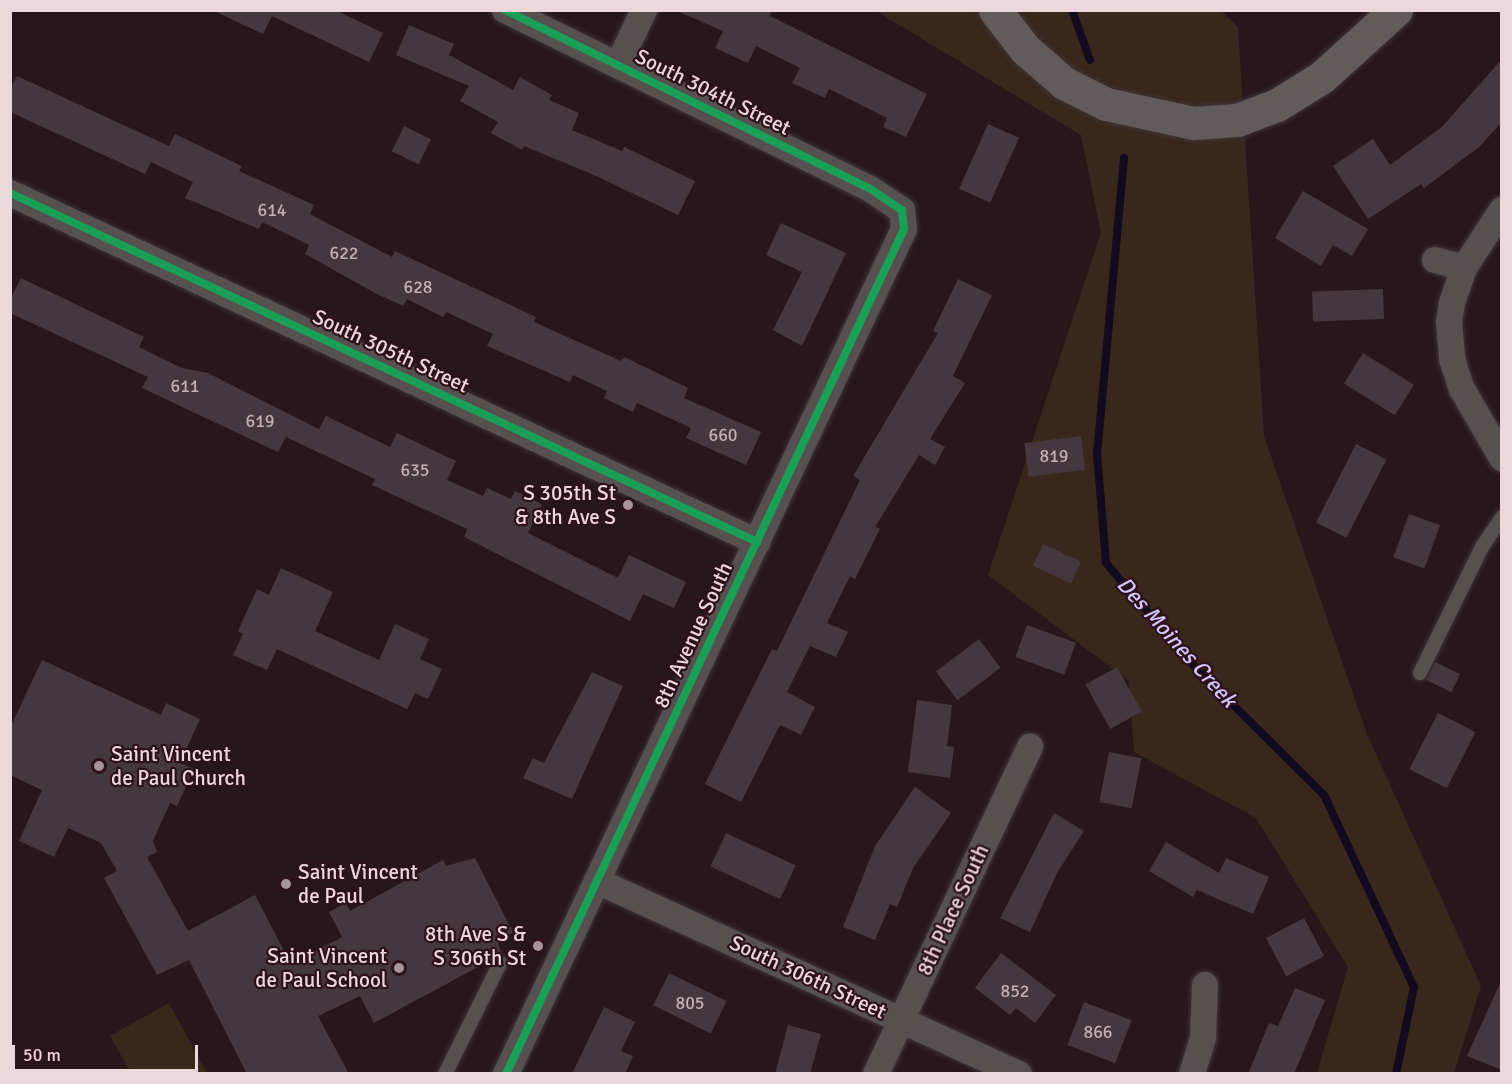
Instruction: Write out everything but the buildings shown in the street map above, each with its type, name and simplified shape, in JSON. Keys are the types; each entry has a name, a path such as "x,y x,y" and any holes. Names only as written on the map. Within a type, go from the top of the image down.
{"main road":[{"path":"995,10 1025,49 1064,83 1106,104 1194,123 1237,120 1277,105 1322,77 1396,10"}],"street":[{"name":"South 304th Street","path":"505,10 869,188 902,210"},
{"path":"618,65 644,10"},
{"name":"South 305th Street","path":"10,193 757,542"},
{"name":"8th Avenue South","path":"506,1074 900,241 902,210"},
{"path":"1502,210 1464,268 1454,295 1449,322 1452,359 1470,408 1502,458"},
{"path":"1435,260 1464,268"},
{"name":"8th Place South","path":"876,1074 1030,746"},
{"name":"South 306th Street","path":"597,881 1019,1074"},
{"path":"1192,1074 1203,1037 1205,985"}],"lane":[{"path":"1420,673 1474,563 1502,517"},
{"path":"445,1074 500,963"}],"shaded area":[{"path":"1220,10 1238,27 1264,436 1367,734 1481,986 1454,1073 1317,1073 1348,967 1256,818 1134,752 1129,681 988,575 1101,233 1081,135 876,11"},
{"path":"169,1003 207,1073 131,1073 110,1036"}],"waterway":[{"name":"Des Moines Creek","path":"1072,10 1090,60"},
{"name":"Des Moines Creek","path":"1124,158 1097,453 1106,563 1195,667 1324,795 1414,987 1396,1074"}],"cycle path":[{"path":"505,10 869,188 902,210 904,229 506,1074"},
{"path":"10,193 757,542"}],"place":[{"name":"S 305th St & 8th Ave S","path":"628,505"},
{"name":"Saint Vincent de Paul Church","path":"99,766"},
{"name":"Saint Vincent de Paul","path":"286,884"},
{"name":"8th Ave S & S 306th St","path":"538,946"},
{"name":"Saint Vincent de Paul School","path":"399,968"}]}
